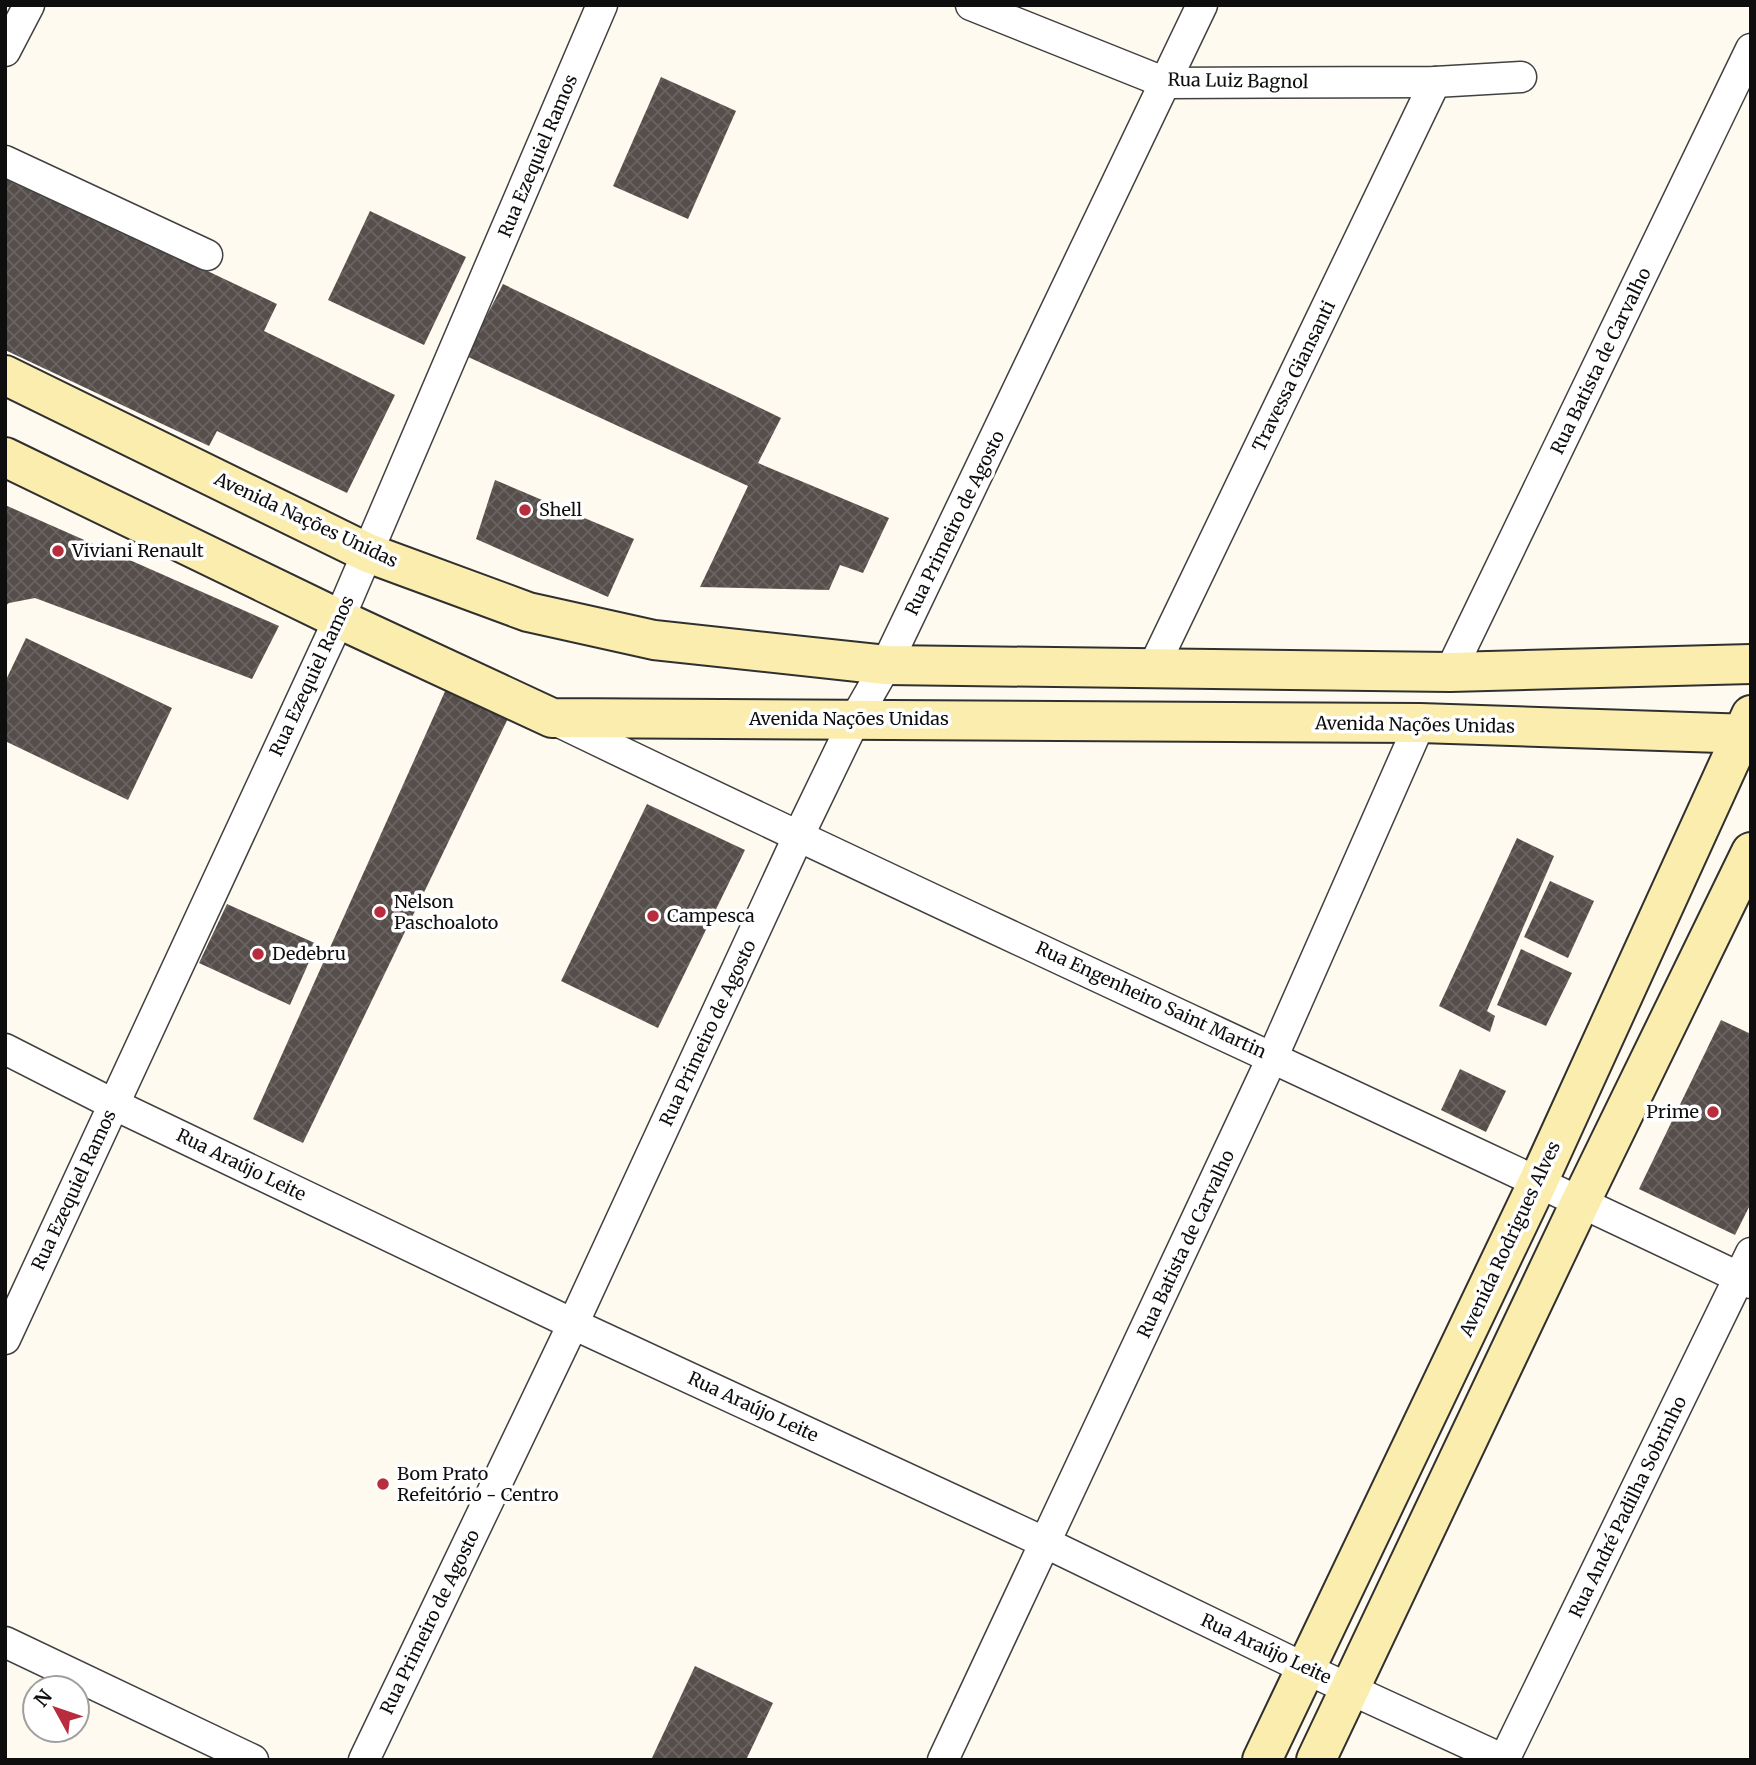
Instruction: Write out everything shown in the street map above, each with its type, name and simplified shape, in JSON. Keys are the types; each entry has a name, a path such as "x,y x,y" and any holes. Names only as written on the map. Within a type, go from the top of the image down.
{"main road":[{"name":"Avenida Nações Unidas","path":"5,375 368,553 528,612 654,640 886,665 1450,672 1751,664"},
{"name":"Avenida Nações Unidas","path":"5,457 339,619 552,718 1420,723 1747,728"},
{"name":"Avenida Rodrigues Alves","path":"1262,1760 1538,1182 1747,728"},
{"path":"1316,1760 1581,1201 1751,852"}],"street":[{"path":"5,51 29,5"},
{"name":"Rua Ezequiel Ramos","path":"5,1339 339,619 602,5"},
{"name":"Rua Luiz Bagnol","path":"971,5 1166,83 1435,82 1521,77"},
{"name":"Rua Primeiro de Agosto","path":"364,1760 573,1324 798,837 855,719 886,665 1202,5"},
{"name":"Rua Batista de Carvalho","path":"1450,672 1751,49"},
{"name":"Travessa Giansanti","path":"1152,670 1435,82"},
{"path":"5,161 207,255"},
{"name":"Rua Engenheiro Saint Martin","path":"552,718 798,837 1273,1056 1538,1182 1747,1271"},
{"name":"Rua Batista de Carvalho","path":"943,1760 1273,1056 1420,723"},
{"name":"Rua Araújo Leite","path":"5,1049 113,1104 573,1324 1046,1543 1304,1668 1504,1760"},
{"name":"Rua André Padilha Sobrinho","path":"1504,1760 1747,1271"},
{"path":"5,1642 253,1760"}],"building":[{"path":"661,77 736,111 688,219 613,186"},
{"path":"5,175 277,304 264,331 395,395 347,493 217,431 209,446 5,350"},
{"path":"370,211 466,257 424,345 328,300"},
{"path":"503,284 781,418 758,463 889,518 863,573 840,565 829,590 700,587 748,486 466,356"},
{"name":"Shell","path":"495,480 634,539 608,597 476,539"},
{"name":"Viviani Renault","path":"5,505 279,626 252,679 35,598 5,606"},
{"path":"26,638 172,708 128,800 5,741 5,682"},
{"name":"Nelson Paschoaloto","path":"451,678 515,704 303,1143 253,1119"},
{"name":"Campesca","path":"647,804 745,850 658,1028 561,981"},
{"path":"1517,838 1554,856 1487,1011 1495,1016 1490,1032 1439,1006"},
{"path":"1550,881 1594,901 1568,958 1524,937"},
{"name":"Dedebru","path":"227,904 317,944 290,1005 199,963"},
{"path":"1521,949 1572,973 1546,1026 1497,1005"},
{"name":"Prime","path":"1721,1020 1751,1034 1751,1203 1735,1235 1639,1189"},
{"path":"1460,1069 1506,1091 1486,1132 1441,1110"},
{"path":"695,1666 773,1703 746,1760 651,1760"}],"place":[{"name":"Shell","path":"525,510"},
{"name":"Viviani Renault","path":"58,551"},
{"name":"Nelson Paschoaloto","path":"380,912"},
{"name":"Campesca","path":"653,916"},
{"name":"Dedebru","path":"258,954"},
{"name":"Prime","path":"1713,1112"},
{"name":"Bom Prato Refeitório - Centro","path":"383,1484"}]}
